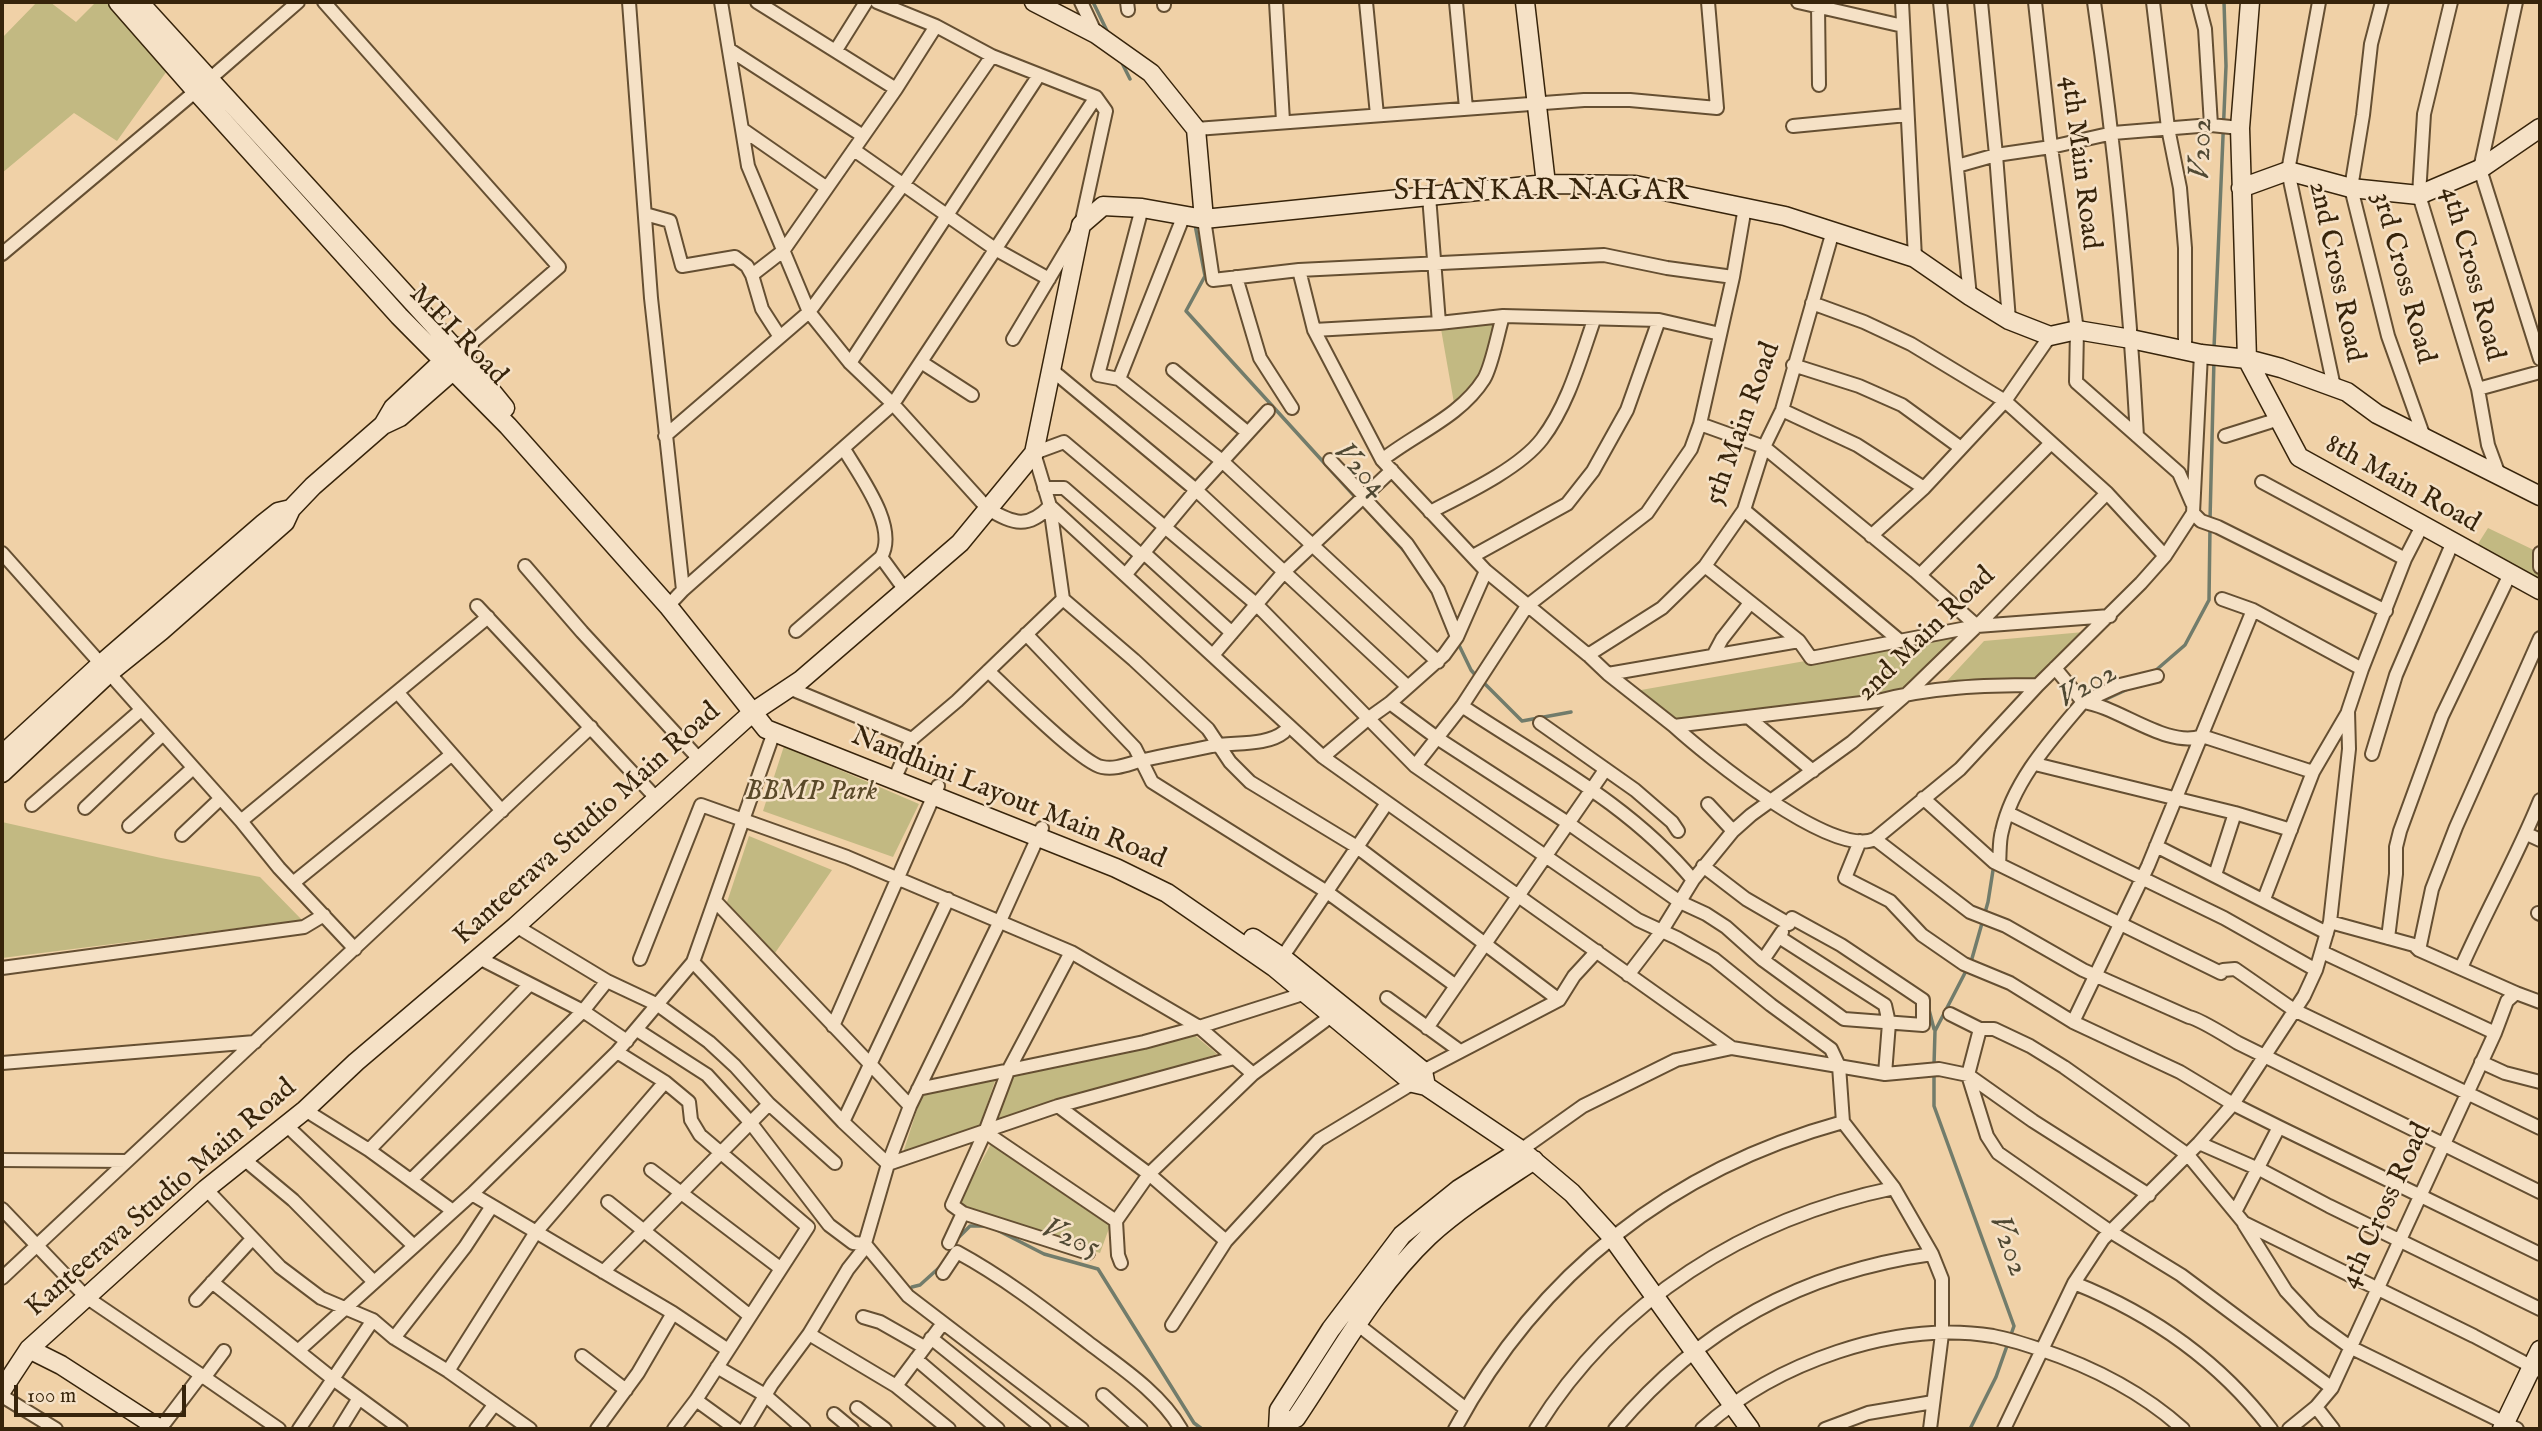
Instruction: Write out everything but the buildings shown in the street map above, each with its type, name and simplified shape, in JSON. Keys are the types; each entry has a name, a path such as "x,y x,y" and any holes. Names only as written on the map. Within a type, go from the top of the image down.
{"street":[{"name":"MEI Road","path":"118,2 390,306 457,357"},
{"name":"MEI Road","path":"139,2 210,78 457,357 508,426 675,598 756,710"},
{"path":"2,254 298,2"},
{"path":"3,764 105,669 157,625 264,523 278,512 291,509 383,425 400,417 457,357 559,267 324,2"},
{"path":"629,2 665,436 675,598"},
{"path":"721,2 748,166 809,312 850,363 892,404 988,509 1006,519 1028,522 1039,517 1050,506"},
{"path":"836,50 866,2"},
{"path":"877,2 936,26 992,56 1096,97 1106,111 1082,225"},
{"path":"1034,2 1096,34 1152,73 1196,129 1194,217 1213,280 1299,270 1604,255 1667,268 1733,277"},
{"path":"1081,2 1096,34"},
{"path":"1276,2 1283,121"},
{"path":"1366,2 1377,115"},
{"path":"1456,2 1466,108"},
{"path":"1525,2 1546,184"},
{"path":"1196,129 1584,100 1630,100 1717,108 1708,2"},
{"path":"1798,2 1903,26"},
{"path":"1902,2 1915,258"},
{"path":"1940,2 1970,296"},
{"path":"1981,2 2009,320"},
{"name":"4th Main Road","path":"2035,2 2051,147 2077,330 2076,382 2179,473 2196,514"},
{"path":"2094,2 2113,133 2132,339 2137,436"},
{"path":"1299,270 1314,330 1382,460 1486,571 1608,674 1771,802 1819,830 1867,842 1960,769 2165,556 2196,514 2193,352 2186,301 2180,188 2168,128 2153,2"},
{"path":"2198,2 2205,29 2211,125"},
{"path":"2247,359 2240,128 2250,2"},
{"name":"2nd Cross Road","path":"2319,2 2288,171 2334,387"},
{"name":"3rd Cross Road","path":"2382,2 2371,44 2351,188 2388,336 2425,440"},
{"name":"4th Cross Road","path":"2452,2 2424,114 2419,195 2478,389 2488,444 2499,475"},
{"path":"2516,2 2480,169 2540,359"},
{"path":"766,4 896,89"},
{"path":"1818,6 1819,85"},
{"path":"752,275 783,251 896,89 936,26"},
{"path":"730,50 863,136"},
{"path":"665,436 809,312 904,185 992,56"},
{"path":"850,363 1039,75"},
{"path":"675,598 892,404 1096,97"},
{"path":"1793,126 1907,116"},
{"path":"1956,166 1996,155 2051,147 2113,133 2211,125 2240,128"},
{"path":"2241,188 2288,171 2351,188 2419,195 2480,169 2540,128"},
{"path":"742,129 827,188"},
{"path":"854,150 995,249 1049,279"},
{"path":"1013,339 1082,225 1103,206 1142,208 1194,217 1546,184 1635,185 1785,216 1915,258 2009,320 2050,336 2077,330 2193,352 2247,359 2281,368 2347,392 2377,414 2425,440 2540,496"},
{"path":"1429,196 1439,323"},
{"path":"1415,766 1462,706 1527,606 1647,513 1691,449 1700,424 1733,277 1745,207"},
{"path":"1142,208 1099,377 1119,379 1222,461 1438,662"},
{"path":"645,214 670,220 682,266 736,257 747,266 762,309 780,337"},
{"path":"1119,379 1194,217"},
{"name":"Kanteerava Studio Main Road","path":"2,1390 29,1349 206,1189 304,1110 356,1062 516,926 756,710 789,688 960,543 1034,453 1082,225"},
{"name":"5th Main Road","path":"1588,655 1662,608 1705,566 1744,510 1765,447 1782,410 1833,231"},
{"path":"1236,277 1260,358 1292,408"},
{"path":"1812,303 1864,322 1911,344 2006,401 2108,493 2165,556"},
{"path":"1314,330 1439,323 1503,316 1659,320 1720,334"},
{"path":"1382,460 1418,433 1453,414 1484,378 1503,316"},
{"path":"1430,512 1506,470 1542,440 1565,398 1594,320"},
{"path":"1473,556 1567,504 1593,471 1628,410 1659,320"},
{"path":"1871,536 1924,488 2006,401 2050,336"},
{"name":"8th Main Road","path":"2247,359 2298,457 2540,590"},
{"path":"920,362 972,395"},
{"path":"1793,365 1859,386 1902,405 1961,448"},
{"path":"1173,370 1248,433"},
{"path":"1053,371 1196,490 1409,687"},
{"path":"2478,389 2540,372"},
{"path":"1782,410 1857,444 1924,488"},
{"path":"1126,574 1196,490 1268,411"},
{"path":"2225,436 2278,419"},
{"path":"1700,424 1765,447 1920,575 1977,626"},
{"path":"1559,1000 1357,847 1251,782 1230,762 1208,729 1063,599 1050,506 1034,453 1064,442 1256,604 1415,766 1638,920 1714,959 1831,1049 1839,1066 1843,1122 1894,1188 1932,1254 1942,1279 1942,1334 1930,1429"},
{"path":"1920,575 2051,443"},
{"path":"796,631 881,557 885,550 886,528 870,493 844,449"},
{"path":"1330,460 1360,498 1407,544 1438,590 1455,640"},
{"path":"1213,655 1284,572 1392,470"},
{"path":"2262,482 2405,559"},
{"path":"1044,488 1064,488 1232,633"},
{"name":"2nd Main Road","path":"1628,975 1661,932 1693,880 1732,831 1852,742 1908,693 2108,493"},
{"path":"1050,506 1323,757 1732,1048"},
{"path":"1744,510 1900,641"},
{"path":"2196,514 2386,611"},
{"path":"2264,899 2313,772 2348,711 2405,559 2421,526"},
{"path":"2372,754 2396,675 2452,544"},
{"path":"2540,553 2540,567"},
{"path":"2,554 241,821 293,883 355,948"},
{"path":"881,557 905,590"},
{"path":"525,566 700,760"},
{"path":"1705,566 1800,641 1811,658 1977,626 2110,615"},
{"path":"1323,757 1438,662 1455,640 1486,571"},
{"path":"2388,938 2396,874 2396,847 2400,831 2442,716 2510,574"},
{"path":"898,771 912,739 1063,599"},
{"path":"2222,599 2253,610 2362,669"},
{"path":"1714,654 1749,603"},
{"path":"477,606 657,799"},
{"path":"2073,1022 2121,925 2177,798 2253,610"},
{"path":"241,821 488,617"},
{"path":"1026,634 1119,729 1135,748 1152,782 1160,789 1327,892 1456,986"},
{"path":"2419,950 2432,889 2456,827 2540,638"},
{"path":"1608,674 1800,641"},
{"path":"2055,668 2082,702 2096,704 2142,726 2189,741 2202,736 2313,772"},
{"path":"988,671 1095,765 1118,768 1141,760 1219,745 1276,738 1284,732"},
{"path":"1999,864 2001,831 2016,793 2054,734 2082,702 2120,685 2157,676"},
{"path":"1674,726 1878,701 1908,693 1972,685 2038,685"},
{"path":"789,688 912,739"},
{"path":"398,693 502,811"},
{"path":"1390,703 1437,738 1568,823 1680,902 1726,927 1763,960 1844,1019 1923,1025 1923,1000 1841,945 1792,918 1746,899 1710,857"},
{"path":"1462,706 1592,788 1652,836 1693,880"},
{"path":"32,805 141,710"},
{"path":"756,710 770,722 898,771 937,791 833,1026"},
{"name":"Nandhini Layout Main Road","path":"756,710 766,729 937,791 1040,832 1116,868 1167,893 1279,962 1307,993 1338,1011 1421,1080 1527,1155 1572,1193 1612,1237 1750,1429"},
{"path":"2004,1429 2074,1283 2103,1239 2188,1155 2233,1104 2304,996 2316,970 2328,927 2349,749 2348,711"},
{"path":"1748,717 1812,771"},
{"path":"1540,723 1645,799 1672,822 1678,831"},
{"path":"2,1278 591,727"},
{"path":"299,1350 453,1211 617,1052 692,962 716,902 775,732"},
{"path":"85,808 162,735"},
{"path":"293,883 452,755"},
{"path":"2035,764 2177,798 2291,830"},
{"path":"129,826 192,769"},
{"path":"1427,1028 1605,770"},
{"path":"1923,798 1994,862 2221,974 2223,970 2235,969 2294,1010 2540,1128"},
{"path":"182,835 220,799"},
{"path":"2461,968 2485,913 2527,834 2540,800"},
{"path":"1121,1262 1118,1255 1116,1221 1149,1174 1253,1074 1338,1011 1279,962 1387,803"},
{"path":"1708,804 1732,831"},
{"path":"640,959 701,805 847,857 1071,952 1199,1027 1253,1074"},
{"path":"2008,813 2224,919 2316,970"},
{"path":"2215,875 2235,813"},
{"path":"745,1429 765,1395 809,1335 864,1247 888,1164 910,1106 1040,832"},
{"path":"2527,834 2540,840"},
{"path":"1875,838 1970,912 2006,926 2095,975 2189,1017 2197,1018 2204,1025 2540,1192"},
{"path":"1860,841 1845,878 1890,901 1922,934 1951,957 2010,983 2073,1022 2180,1072 2233,1104 2540,1254"},
{"path":"2156,846 2328,927 2414,945 2419,950 2540,1002"},
{"path":"843,1122 948,899"},
{"path":"716,902 910,1106"},
{"path":"2,968 304,927 324,915"},
{"path":"1763,960 1792,918"},
{"path":"516,926 607,981 658,1005 709,1042 769,1104 835,1163"},
{"path":"1779,937 1885,1005 1889,1023 1885,1074"},
{"path":"1172,1325 1226,1241 1319,1140 1421,1080 1460,1051 1559,1000 1574,976 1597,951"},
{"path":"1071,952 1008,1071 985,1132 952,1205 963,1213 1088,1253"},
{"path":"2322,952 2495,1033"},
{"path":"479,958 627,1041"},
{"path":"692,962 843,1122 888,1164"},
{"path":"411,1180 579,1014 607,981"},
{"path":"369,1150 527,987"},
{"path":"918,1089 1199,1027 1307,993"},
{"name":"4th Cross Road","path":"2289,1429 2316,1408 2332,1388 2375,1289 2495,1033 2507,1001 2516,993"},
{"path":"1387,998 1460,1051"},
{"path":"1950,1014 1980,1029 1994,1028 2030,1045 2188,1155 2244,1223 2286,1291 2302,1310 2350,1347 2508,1427 2536,1369 2540,1350"},
{"path":"1980,1029 1968,1075 1987,1136 1998,1153 2111,1232 2181,1275 2332,1388"},
{"path":"637,1030 707,1075 750,1122 829,1225 853,1243 864,1247 908,1296 1082,1429"},
{"path":"2,1063 255,1042"},
{"path":"1527,1155 1459,1189 1402,1235 1331,1329 1279,1410 1279,1427 1296,1418 1357,1324 1397,1270 1430,1236 1474,1201 1527,1155 1583,1106 1676,1060 1732,1048 1885,1074 1939,1069 1968,1075 2033,1121 2149,1195"},
{"path":"617,1052 666,1082 689,1102 691,1120 700,1135 808,1227 696,1400 674,1429"},
{"path":"888,1164 1058,1106 1234,1058"},
{"path":"2481,1062 2505,1073 2540,1082"},
{"path":"447,1371 536,1232 666,1082"},
{"path":"603,1272 769,1104"},
{"path":"1058,1106 1149,1174 1226,1241"},
{"path":"304,1110 369,1150 453,1211"},
{"path":"1455,1429 1486,1375 1523,1325 1566,1279 1612,1237 1665,1199 1721,1167 1781,1142 1843,1122"},
{"path":"286,1125 414,1246"},
{"path":"2235,1212 2279,1127"},
{"path":"985,1132 1116,1221"},
{"path":"2199,1143 2259,1169 2540,1308"},
{"path":"2,1160 127,1161"},
{"path":"245,1160 293,1200 374,1282"},
{"path":"652,1170 780,1268"},
{"path":"1536,1429 1558,1396 1594,1352 1654,1296 1705,1260 1765,1228 1837,1201 1894,1188"},
{"path":"206,1189 280,1266 321,1298 373,1320 394,1338 530,1429"},
{"path":"471,1194 673,1313 728,1350"},
{"path":"608,1202 750,1315"},
{"path":"394,1338 465,1247 492,1206"},
{"path":"2,1209 86,1297 279,1429"},
{"path":"949,1242 963,1213"},
{"path":"2244,1223 2536,1369"},
{"path":"196,1300 252,1239"},
{"path":"943,1272 957,1252 1021,1291 1122,1367 1151,1394 1181,1429"},
{"path":"1615,1429 1651,1389 1694,1351 1765,1304 1819,1280 1875,1264 1932,1254"},
{"path":"212,1282 359,1398 386,1425 401,1429"},
{"path":"2074,1283 2123,1304 2189,1346 2228,1380 2271,1429"},
{"path":"597,1429 626,1390 673,1313"},
{"path":"863,1317 927,1342 1045,1429"},
{"path":"299,1429 373,1320"},
{"path":"896,1386 943,1323"},
{"path":"1357,1324 1466,1409"},
{"path":"1702,1429 1732,1405 1792,1370 1840,1351 1890,1339 1942,1334 1993,1336 2076,1362 2110,1378 2153,1405 2183,1429"},
{"path":"809,1335 896,1386 948,1429"},
{"path":"29,1349 61,1365 160,1429 224,1351"},
{"path":"582,1356 626,1390"},
{"path":"916,1359 998,1429"},
{"path":"717,1367 765,1395 804,1429"},
{"path":"1103,1395 1141,1429"},
{"path":"2,1396 57,1429"},
{"path":"340,1429 359,1398"},
{"path":"696,1400 736,1429"},
{"path":"1825,1429 1868,1413 1933,1402"},
{"path":"476,1429 494,1405"},
{"path":"857,1408 885,1429"},
{"path":"2316,1408 2333,1429"},
{"path":"834,1414 852,1429"}],"green space":[{"path":"37,2 50,2 76,22 96,2 107,2 169,68 117,141 74,113 2,173 2,38"},
{"path":"1497,321 1479,375 1454,403 1441,329"},
{"path":"2488,528 2540,553 2540,580 2476,547"},
{"path":"2084,632 2038,680 1934,695 1984,641"},
{"path":"1958,634 1900,703 1671,733 1624,693"},
{"name":"BBMP Park","path":"784,746 919,804 893,857 763,811"},
{"path":"2,822 260,877 302,920 2,958"},
{"path":"749,836 832,870 775,953 727,902"},
{"path":"1192,1033 1217,1054 996,1123 1012,1074"},
{"path":"996,1078 979,1128 903,1153 922,1094"},
{"path":"991,1144 1111,1223 1100,1253 965,1210 958,1204"}],"waterway":[{"name":"V204","path":"1093,2 1109,35"},
{"name":"V202","path":"2214,348 2226,66 2224,2"},
{"name":"V204","path":"1121,61 1130,79"},
{"name":"V204","path":"1195,225 1205,276 1186,311 1357,499"},
{"name":"V202","path":"2210,520 2214,359"},
{"name":"V204","path":"1365,508 1409,556"},
{"name":"V202","path":"2155,671 2185,645 2209,600 2210,527"},
{"name":"V204","path":"1457,641 1477,677"},
{"name":"V204","path":"1483,682 1522,721 1571,712"},
{"name":"V202","path":"2100,702 2128,689"},
{"name":"V202","path":"1971,962 1988,902 1994,864"},
{"name":"V202","path":"1934,1065 1935,1031 1967,969"},
{"name":"V204","path":"1928,1006 1934,1029"},
{"name":"V202","path":"1934,1073 1934,1106 2014,1326 1996,1377 1970,1429"},
{"name":"V205","path":"949,1254 956,1240 970,1226 987,1226"},
{"name":"V205","path":"997,1230 1044,1254 1098,1269 1194,1423 1202,1429"},
{"name":"V205","path":"912,1287 920,1285 941,1266"}],"district":[{"name":"SHANKAR NAGAR","path":"1542,193"}]}
